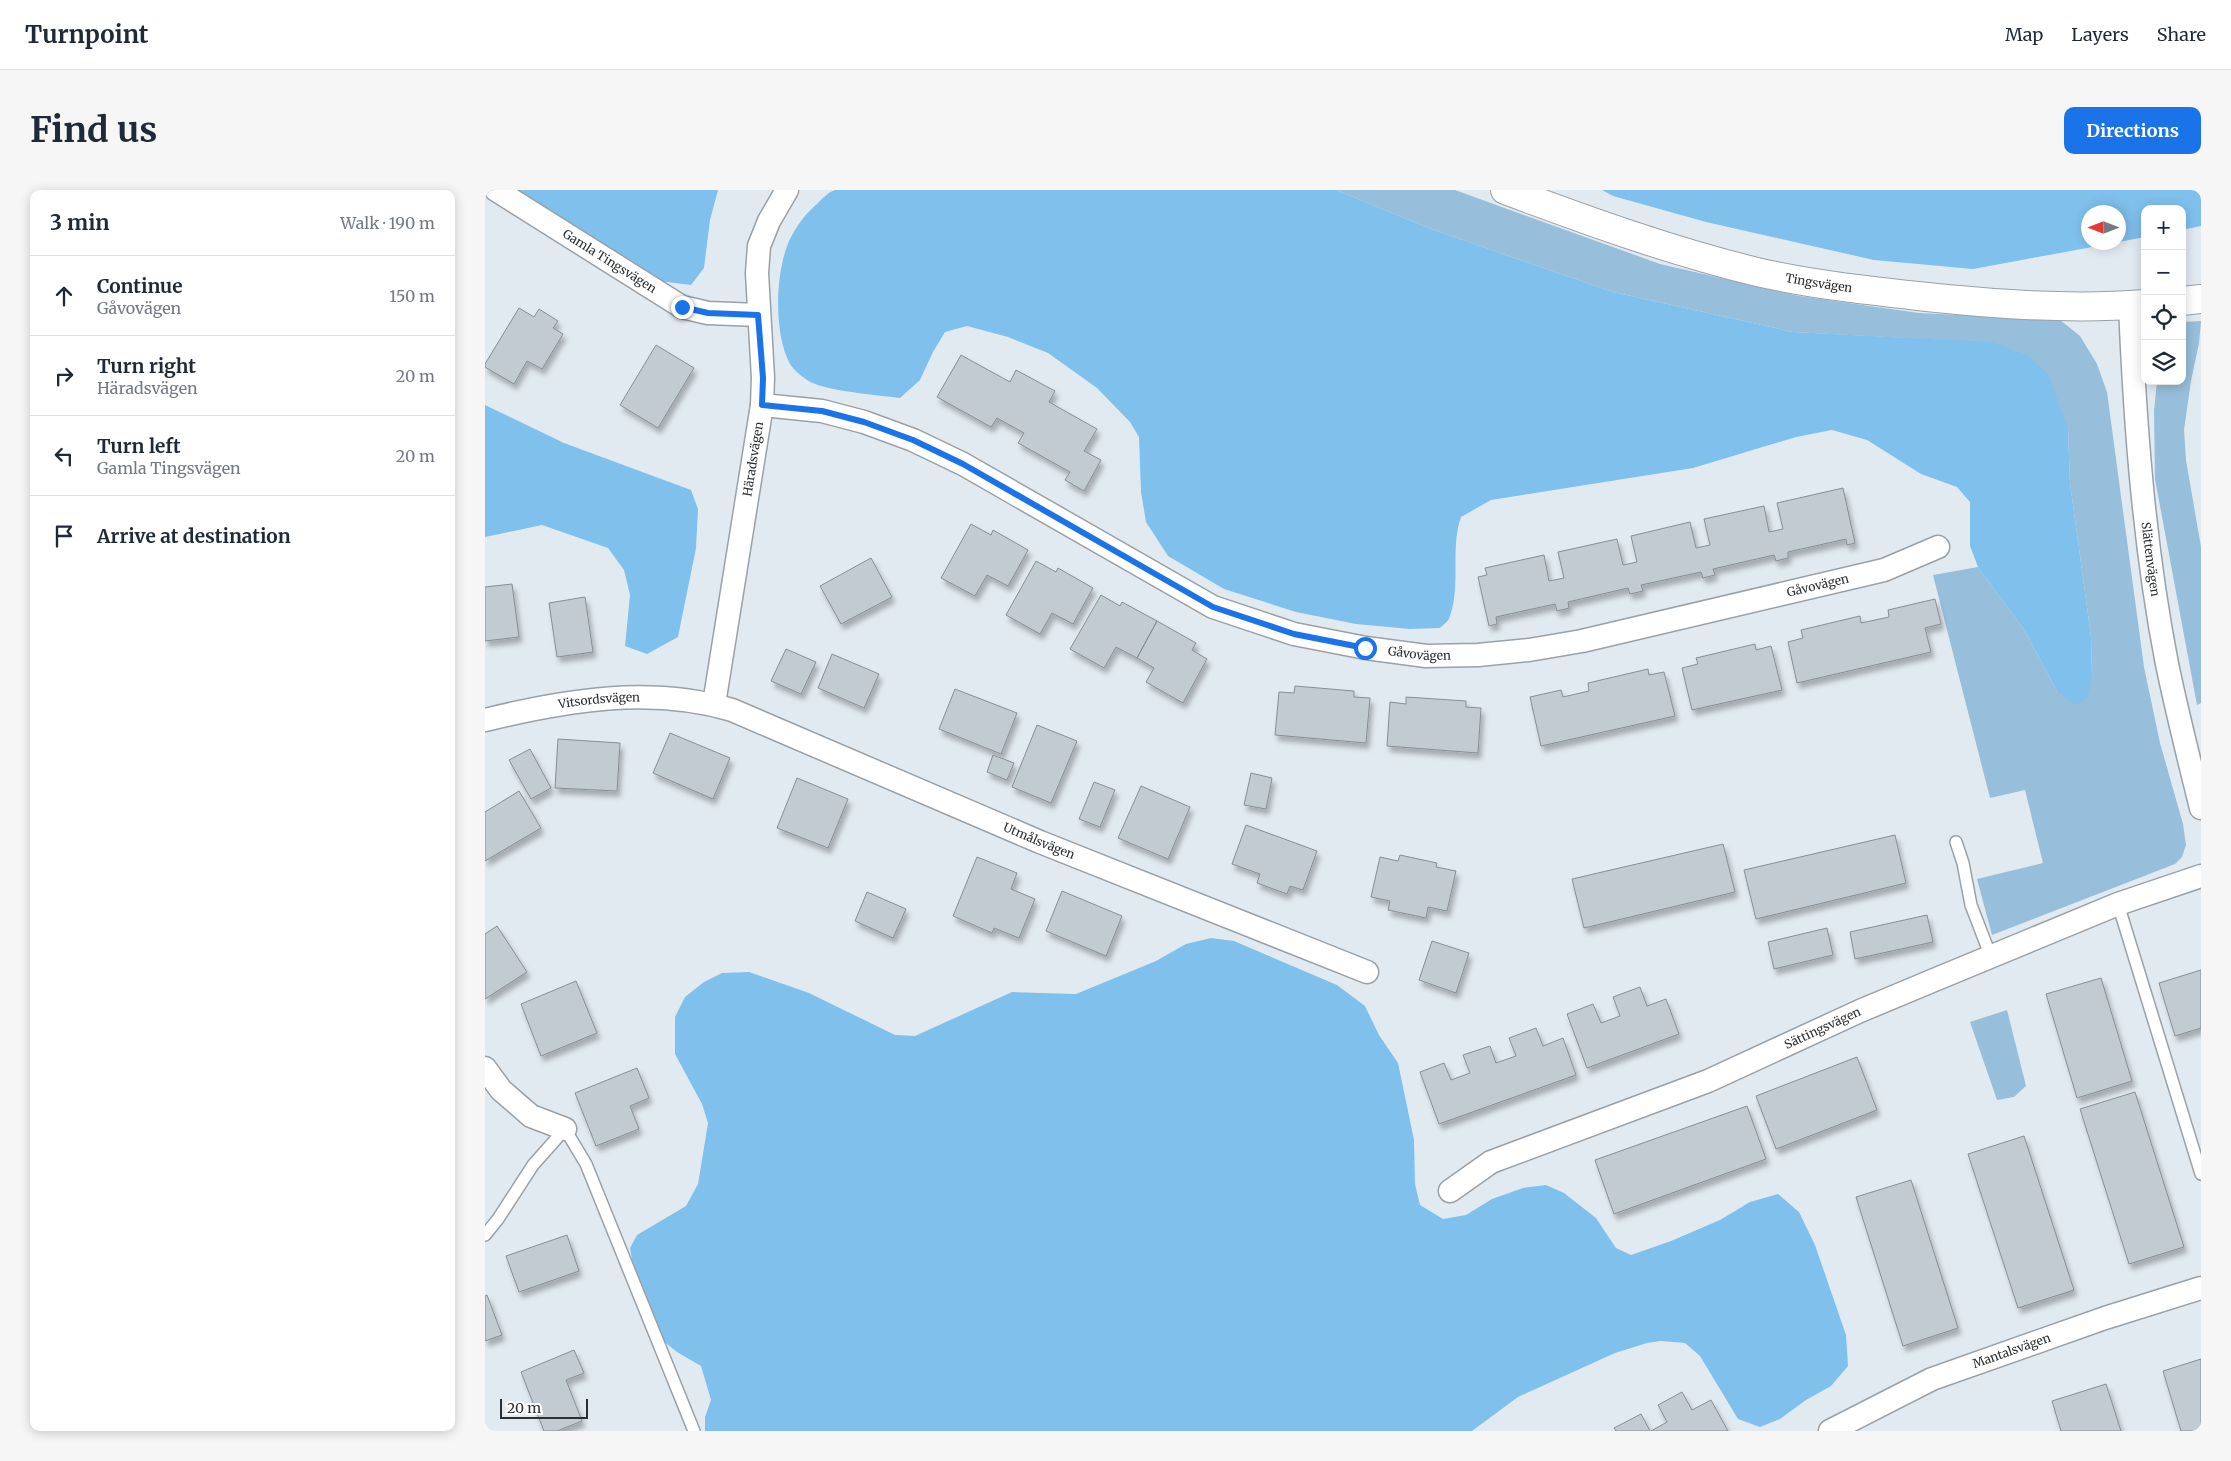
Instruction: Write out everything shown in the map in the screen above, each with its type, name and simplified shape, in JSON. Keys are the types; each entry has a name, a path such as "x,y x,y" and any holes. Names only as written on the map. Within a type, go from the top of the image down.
{"street":[{"name":"Gamla Tingsvägen","path":"496,190 682,307 708,313 758,315"},
{"name":"Häradsvägen","path":"714,704 762,405 763,378 757,273 759,246 769,220 787,190"},
{"name":"Tingsvägen","path":"1505,190 1668,248 1758,272 1845,288 1963,301 2038,306 2137,305"},
{"path":"2186,301 2201,299"},
{"name":"Slättenvägen","path":"2137,305 2133,394 2146,528 2167,664 2201,808"},
{"name":"Gåvovägen","path":"762,405 822,411 864,422 913,440 963,464 1213,607 1294,634 1365,648 1426,656 1477,655 1529,650 1582,641 1884,570 1938,547"},
{"name":"Vitsordsvägen","path":"485,720 563,702 604,698 657,696 714,704"},
{"name":"Utmålsvägen","path":"714,704 1040,842 1367,972"},
{"name":"Sättingsvägen","path":"1450,1191 1491,1162 1708,1081 1860,1011 2117,904 2201,876"},
{"path":"485,1068 501,1090 531,1116 565,1129"},
{"name":"Mantalsvägen","path":"1830,1431 1932,1379 2068,1331 2201,1288"}],"lane":[{"path":"1956,842 1963,863 1971,905 1991,957"},
{"path":"2117,904 2201,1174"},
{"path":"485,1235 498,1219 533,1165 565,1129 586,1164 693,1431"}],"shaded area":[{"path":"511,190 718,190 710,220 704,268 691,285 659,281"},
{"path":"835,190 1336,190 1431,229 1613,292 1793,332 1991,342 2027,355 2048,374 2068,429 2070,483 2091,636 2092,676 2087,699 2076,705 2057,691 2025,631 1978,567 1970,546 1970,502 1957,487 1921,474 1867,440 1832,430 1796,437 1693,468 1491,500 1461,517 1456,541 1453,604 1449,619 1440,628 1410,629 1356,624 1296,612 1224,589 1168,556 1146,522 1141,492 1139,437 1130,422 1097,388 1048,353 1008,337 967,326 945,332 920,380 900,398 825,387 814,384 795,370 790,364 781,335 778,300 782,266 791,237 799,223 823,198"},
{"path":"1336,190 1455,190 1660,264 1799,296 1919,313 2060,320 2080,336 2097,364 2107,392 2144,667 2160,743 2183,824 2186,845 2182,857 2175,864 1992,935 1977,879 2043,863 2025,790 1990,798 1933,575 1978,567 2025,631 2057,691 2092,676 2091,636 2070,483 2068,429 1943,340 1793,332 1613,292 1431,229"},
{"path":"1602,190 2201,190 2201,226 2186,229 2186,205 2141,205 2141,238 2126,241 2126,205 2081,205 2081,249 1973,269 1874,260 1706,222 1613,196"},
{"path":"2201,321 2184,430 2186,460 2201,547 2201,703 2197,705 2155,479 2154,411 2157,385 2186,385 2186,322"},
{"path":"485,405 564,443 691,490 698,509 696,548 678,637 647,654 625,646 630,595 624,570 608,548 542,525 485,537"},
{"path":"1211,938 1234,941 1337,985 1365,1006 1379,1035 1398,1063 1414,1140 1415,1184 1420,1205 1443,1219 1466,1215 1492,1199 1523,1188 1546,1185 1564,1193 1596,1218 1616,1248 1631,1255 1671,1241 1720,1220 1750,1202 1778,1194 1799,1212 1815,1245 1846,1335 1848,1366 1831,1386 1806,1400 1780,1419 1760,1427 1738,1419 1700,1356 1685,1343 1661,1341 1647,1343 1615,1353 1518,1397 1472,1431 705,1431 705,1417 711,1400 701,1366 677,1352 662,1340 633,1266 630,1248 637,1235 686,1206 698,1184 708,1123 702,1104 675,1054 675,1017 685,997 704,982 722,973 749,972 809,993 895,1035 915,1036 1012,992 1076,994 1156,961 1186,944"},
{"path":"2007,1010 2026,1086 2014,1097 1997,1100 1970,1022"}],"building":[{"path":"519,308 534,317 539,309 558,321 553,328 563,334 542,369 527,361 514,384 485,367 485,364"},
{"path":"656,345 694,368 658,428 620,405"},
{"path":"961,355 1010,382 1016,370 1055,391 1049,402 1097,429 1084,451 1101,460 1084,491 1065,480 1070,472 1018,443 1024,433 997,418 991,427 937,397"},
{"path":"1843,488 1855,543 1847,545 1846,539 1788,552 1788,558 1776,561 1774,555 1713,569 1715,575 1703,578 1701,572 1641,585 1643,591 1630,594 1628,588 1568,602 1569,608 1557,611 1555,604 1496,617 1497,624 1489,626 1478,577 1487,575 1485,568 1544,555 1549,581 1564,578 1558,552 1617,539 1623,565 1637,562 1631,536 1690,522 1696,548 1710,545 1704,519 1764,506 1769,532 1783,529 1777,503"},
{"path":"971,524 991,535 993,530 1028,550 1008,586 987,575 975,596 941,578"},
{"path":"871,558 892,597 841,624 820,586"},
{"path":"1036,561 1056,572 1058,568 1093,588 1073,624 1052,613 1040,634 1006,615"},
{"path":"512,584 519,637 485,641 485,587"},
{"path":"1101,595 1120,606 1122,602 1157,621 1137,658 1116,647 1104,668 1070,649"},
{"path":"585,597 593,652 557,657 549,603"},
{"path":"1935,599 1941,624 1925,628 1931,652 1797,683 1788,642 1803,638 1801,630 1860,616 1861,623 1889,617 1888,610"},
{"path":"1157,621 1196,643 1192,650 1207,659 1183,703 1146,682 1154,668 1137,658"},
{"path":"1755,644 1756,650 1771,646 1782,690 1692,710 1682,668 1698,664 1696,658"},
{"path":"786,649 816,662 801,694 771,681"},
{"path":"832,654 879,674 864,708 818,688"},
{"path":"1648,669 1649,675 1664,672 1675,716 1541,746 1530,697 1561,690 1563,697 1589,691 1588,683"},
{"path":"1295,686 1354,691 1354,697 1370,698 1366,743 1275,735 1279,692 1294,693"},
{"path":"955,689 1017,713 1001,754 939,729"},
{"path":"1406,697 1466,701 1466,707 1481,708 1478,753 1387,746 1390,702 1406,704"},
{"path":"1037,725 1077,741 1051,803 1012,787"},
{"path":"670,733 730,758 713,799 653,773"},
{"path":"558,739 620,743 617,791 555,788"},
{"path":"530,749 551,788 531,799 509,760"},
{"path":"993,755 1014,763 1007,780 987,772"},
{"path":"1251,773 1272,778 1266,809 1244,805"},
{"path":"797,778 848,799 828,848 777,828"},
{"path":"1094,782 1115,790 1100,827 1079,819"},
{"path":"1141,786 1190,807 1168,859 1118,838"},
{"path":"519,791 541,828 485,861 485,812"},
{"path":"1246,825 1317,851 1303,890 1290,886 1287,894 1257,883 1260,874 1232,864"},
{"path":"1895,835 1906,883 1756,919 1744,870"},
{"path":"1723,844 1735,892 1584,928 1572,879"},
{"path":"1400,855 1437,863 1436,867 1456,871 1447,911 1428,907 1426,918 1388,910 1390,901 1371,897 1380,857 1398,861"},
{"path":"977,857 1017,873 1011,889 1035,899 1019,938 994,928 992,933 953,916"},
{"path":"1062,891 1122,916 1106,956 1046,931"},
{"path":"867,892 906,909 893,938 855,921"},
{"path":"1927,915 1933,942 1855,959 1850,932"},
{"path":"497,926 527,972 485,999 485,934"},
{"path":"1827,928 1833,955 1774,969 1768,942"},
{"path":"1432,941 1469,953 1456,993 1419,980"},
{"path":"2201,970 2201,1028 2175,1036 2159,983"},
{"path":"2101,978 2132,1081 2077,1098 2046,994"},
{"path":"576,981 597,1033 541,1056 521,1004"},
{"path":"1640,987 1647,1006 1666,999 1679,1034 1587,1068 1567,1014 1593,1004 1601,1023 1620,1016 1613,997"},
{"path":"1536,1028 1543,1046 1563,1038 1576,1075 1439,1124 1420,1072 1444,1063 1451,1080 1470,1073 1463,1055 1490,1046 1496,1063 1516,1056 1509,1038"},
{"path":"1857,1057 1877,1110 1776,1149 1756,1096"},
{"path":"637,1068 649,1098 630,1106 639,1129 596,1146 575,1093"},
{"path":"2135,1092 2184,1247 2129,1264 2080,1109"},
{"path":"1747,1106 1766,1159 1614,1214 1595,1160"},
{"path":"2024,1136 2074,1290 2018,1308 1968,1154"},
{"path":"1911,1180 1958,1328 1903,1346 1856,1197"},
{"path":"567,1235 579,1271 519,1292 506,1256"},
{"path":"487,1295 502,1335 485,1341 485,1296"},
{"path":"574,1350 584,1373 566,1380 582,1421 557,1431 544,1431 521,1372"},
{"path":"2201,1359 2201,1431 2181,1431 2163,1371"},
{"path":"2106,1384 2121,1431 2061,1431 2052,1401"},
{"path":"1682,1392 1692,1410 1711,1400 1728,1431 1651,1431 1667,1422 1658,1405"},
{"path":"1641,1414 1650,1431 1616,1431 1614,1428"}],"route":[{"path":"682,307 708,313 758,315 762,351 762,405 822,411 864,422 913,440 963,464 1213,607 1294,634 1365,648"}]}
